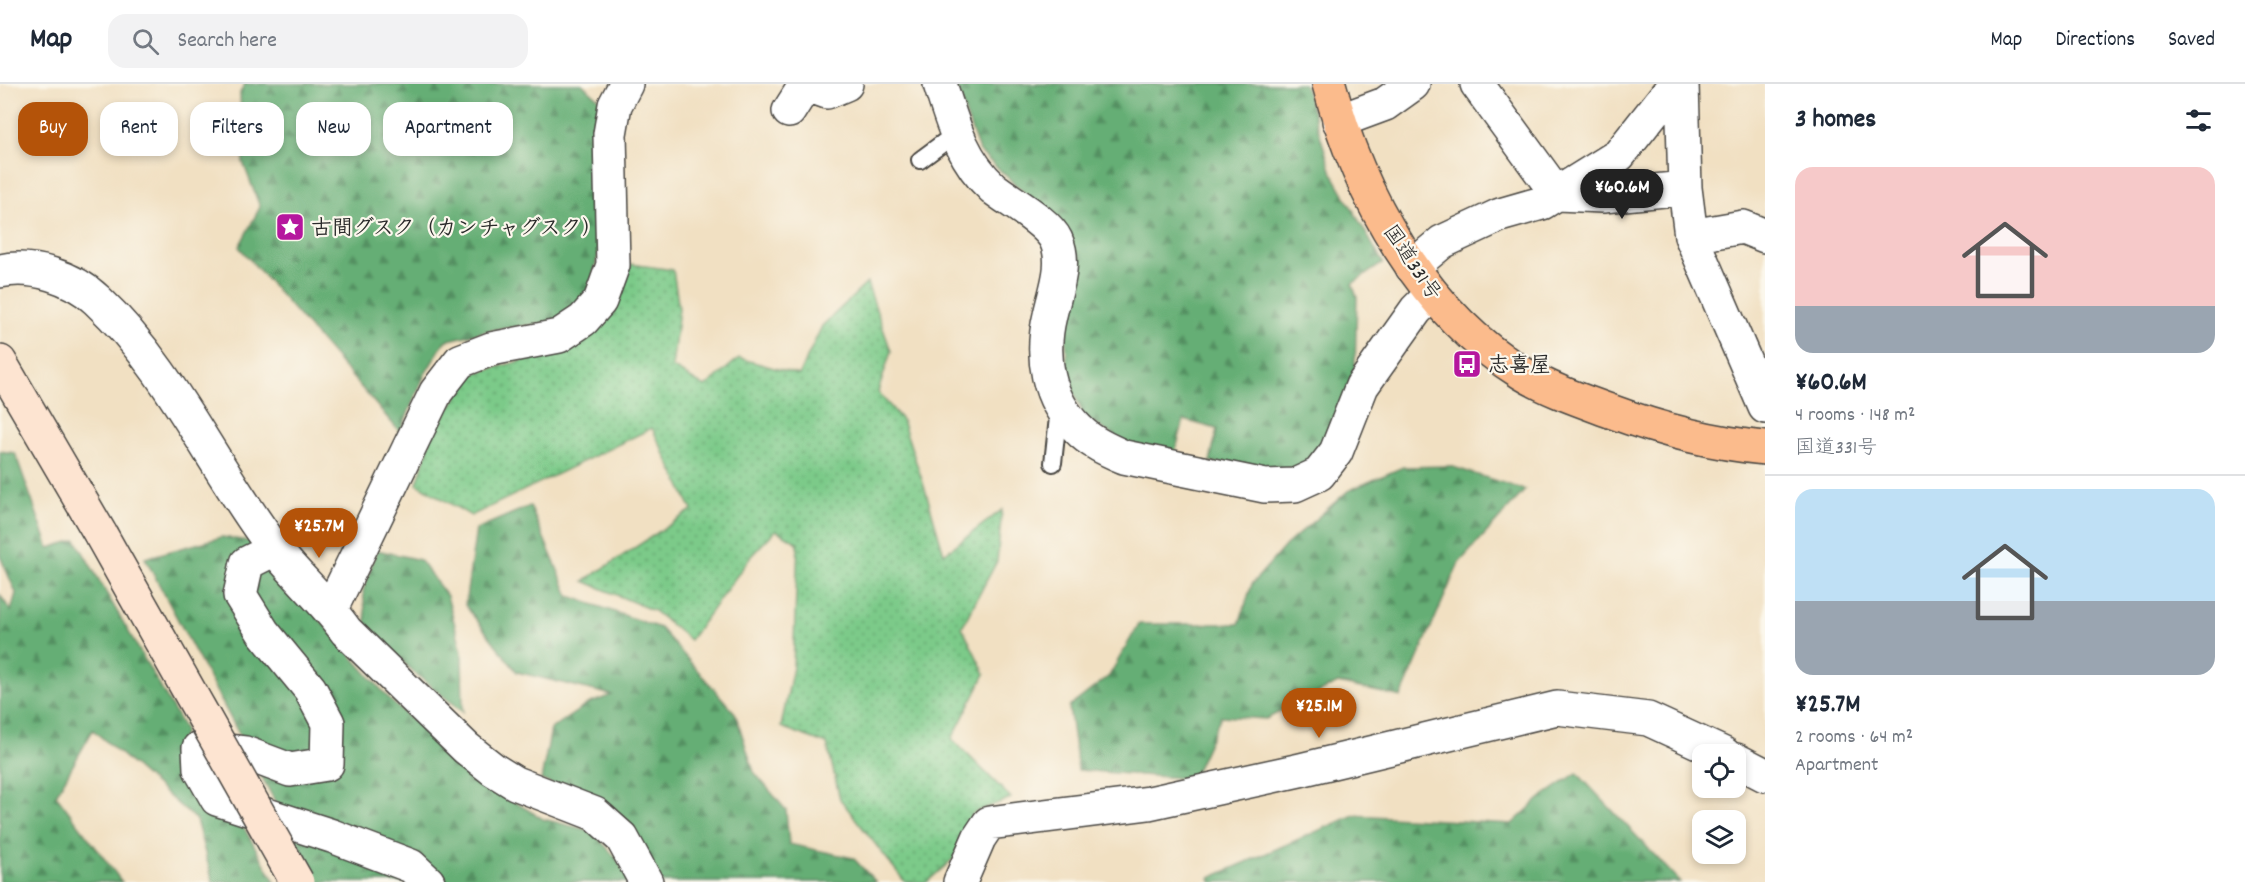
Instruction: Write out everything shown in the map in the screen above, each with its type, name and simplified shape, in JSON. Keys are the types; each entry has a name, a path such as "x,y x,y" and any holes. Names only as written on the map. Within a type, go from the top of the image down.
{"highway":[{"name":"国道331号","path":"1329,84 1353,159 1374,203 1431,294 1468,332 1521,372 1559,392 1631,419 1678,433 1723,444 1765,448"}],"street":[{"path":"331,609 436,392 460,361 491,349 559,336 583,320 600,301 614,265 610,134 615,105 626,84"},
{"path":"800,93 827,92 846,84"},
{"path":"940,84 955,134 972,164 993,187 1032,216 1055,238 1061,261 1045,341 1046,372 1059,404 1078,429 1103,447 1125,457 1265,486 1295,485 1319,474 1336,452 1362,386 1416,310 1431,294"},
{"path":"1339,121 1385,104 1413,84"},
{"path":"1477,84 1557,194"},
{"path":"1412,267 1442,242 1500,215 1542,203 1619,155 1675,84"},
{"path":"1682,84 1684,188 1691,236 1765,407"},
{"path":"1557,194 1603,196 1684,188"},
{"path":"1691,236 1743,227 1765,236"},
{"path":"0,272 12,269 40,272 69,280 96,298 142,348 275,549 331,609 346,631 475,755 515,783 595,814 622,838 646,882"},
{"path":"0,362 101,535 297,882"},
{"path":"275,549 247,563 240,596 263,632 310,689 327,723 327,764 290,770 245,753 199,748 200,769 216,799 332,836 411,866 428,882"},
{"path":"960,882 979,838 989,823 1149,803 1300,770 1557,708 1648,719 1702,744"},
{"path":"1746,765 1765,775"}],"lane":[{"path":"920,160 955,134"},
{"path":"1053,463 1059,404"}],"green space":[{"path":"245,84 582,84 603,102 600,247 588,298 560,321 491,330 445,341 425,374 400,432 239,247 260,207 243,156 284,156 284,102 240,102 240,93"},
{"path":"955,84 1304,84 1332,173 1383,263 1352,284 1357,297 1355,368 1326,449 1301,468 1261,470 1210,462 1217,429 1184,420 1174,456 1130,446 1084,417 1067,376 1066,336 1078,259 1064,229 979,151"},
{"path":"631,264 673,270 679,309 672,367 705,387 739,358 799,375 822,326 867,283 891,351 878,392 902,420 944,554 1002,510 997,561 962,627 985,674 952,739 1011,798 973,813 954,858 927,882 905,882 840,799 827,744 781,727 793,667 798,543 776,530 752,555 690,640 654,611 584,581 692,510 652,428 471,516 417,484 432,435 471,374 525,360 578,341 614,313"},
{"path":"0,451 15,453 49,548 76,540 185,730 176,757 199,796 243,826 275,882 213,882 196,820 93,730 56,795 122,882 0,882 0,595 11,611 16,593 0,556"},
{"path":"1450,466 1525,490 1459,563 1401,697 1338,683 1266,719 1221,716 1192,779 1078,770 1069,707 1109,676 1139,624 1239,624 1252,584 1286,545 1348,491 1403,467"},
{"path":"530,506 569,596 660,628 735,713 754,772 786,810 789,844 853,858 876,882 662,882 640,842 611,806 541,780 551,729 588,704 612,695 517,672 465,605 476,529"},
{"path":"222,537 255,542 392,702 485,784 543,819 592,831 617,859 630,882 318,882 145,558"},
{"path":"377,550 420,560 447,596 462,651 463,712 418,676 367,629 363,591"},
{"path":"1577,773 1680,882 1211,882 1210,878 1354,815 1512,824 1539,799"}],"place":[{"name":"古間グスク（カンチャグスク）","path":"290,227"},
{"name":"志喜屋","path":"1467,364"}]}
